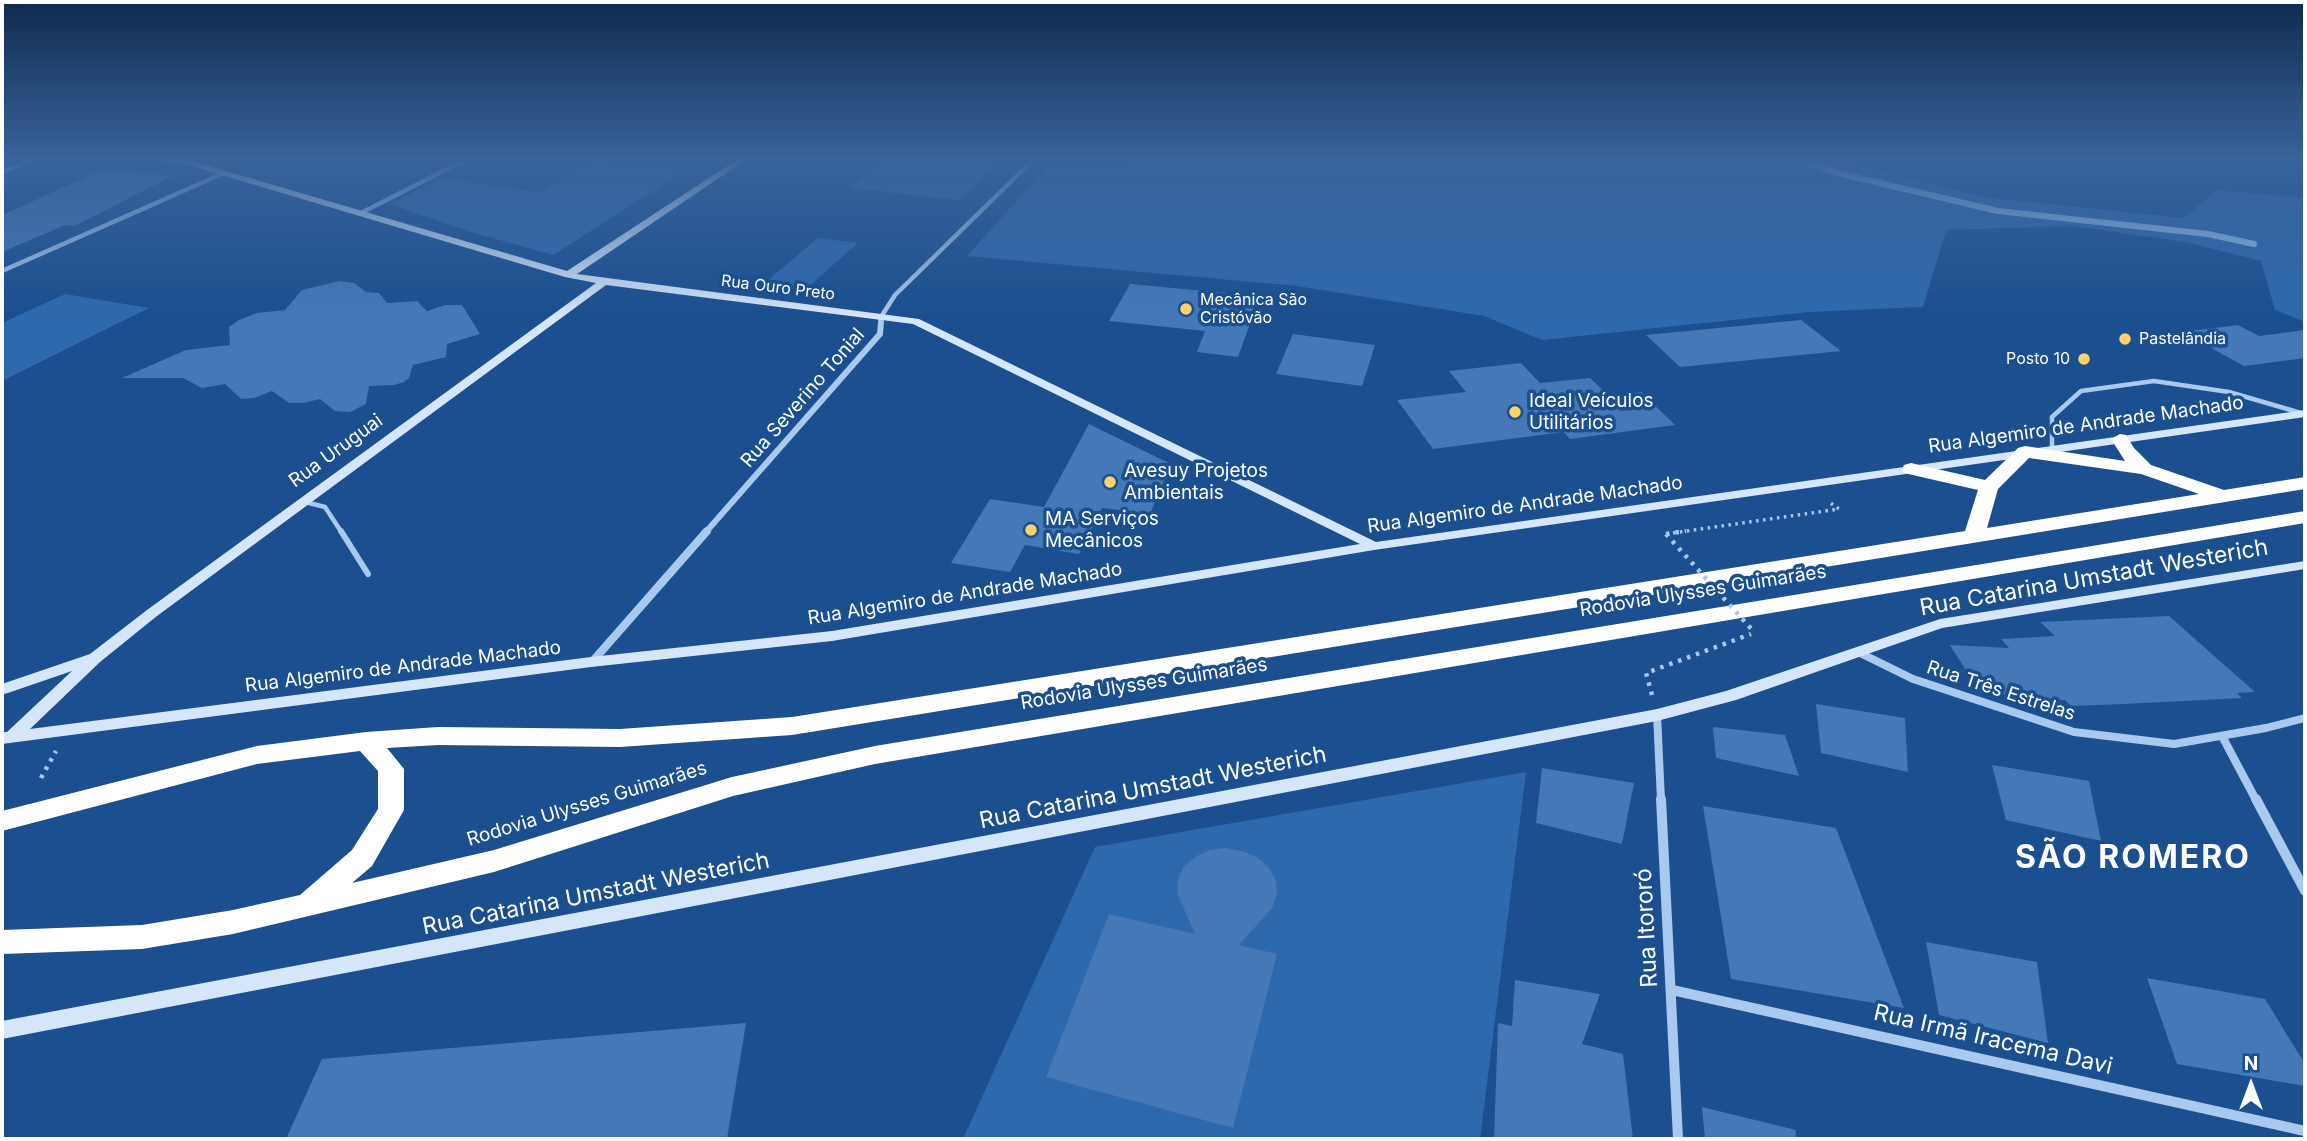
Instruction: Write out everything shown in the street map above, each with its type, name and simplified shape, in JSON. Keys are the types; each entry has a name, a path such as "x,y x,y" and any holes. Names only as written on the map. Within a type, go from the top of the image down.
{"highway":[{"path":"2120,439 2126,451 2144,469"},
{"path":"1974,536 1989,487 2025,452 2144,469 2222,496"},
{"path":"1911,469 1989,487"},
{"name":"Rodovia Ulysses Guimarães","path":"2,821 257,755 366,741 438,736 620,738 792,726 2305,483"},
{"name":"Rodovia Ulysses Guimarães","path":"2,942 142,937 307,905 494,861 732,787 875,755 2305,517"},
{"path":"307,905 362,858 391,810 391,769 366,741"}],"street":[{"path":"2,271 135,212"},
{"name":"Rua Ouro Preto","path":"353,212 568,275 604,282 915,321 1374,546"},
{"path":"568,275 663,212"},
{"name":"Rua Severino Tonial","path":"591,662 880,334 881,317 895,295 980,212"},
{"name":"Rua Uruguai","path":"5,737 95,658 302,502 604,282"},
{"name":"Rua Algemiro de Andrade Machado","path":"5,737 591,662 832,636 1374,546 2305,414"},
{"name":"Rua Catarina Umstadt Westerich","path":"2,1030 1657,716 1730,696 1940,624 2305,565"},
{"name":"Rua Três Estrelas","path":"1857,652 1913,679 2074,732 2174,744 2305,718"},
{"name":"Rua Uruguai","path":"2,690 95,658"},
{"name":"Rua Itororó","path":"1657,716 1678,1139"},
{"path":"2222,736 2305,891"},
{"name":"Rua Irmã Iracema Davi","path":"1671,990 2305,1131"}],"lane":[{"path":"2052,448 2052,417 2081,391 2154,381 2229,392 2305,414"},
{"path":"302,502 326,507 368,574"}],"path":[{"path":"1657,716 1646,673 1755,633 1666,534 1839,509 1830,501 1817,503"},
{"path":"41,778 61,741"}],"shaded area":[{"path":"414,212 620,212 553,255"},
{"path":"1006,212 2128,212 2184,218 2191,212 2305,212 2305,322 2275,310 2261,261 2186,242 2073,226 1946,230 1923,307 1809,312 1542,340 1484,316 1297,286 967,256"},
{"path":"818,238 858,243 807,288 763,284"},
{"path":"65,294 149,308 2,381 2,323"},
{"path":"1526,772 1480,1139 963,1139 1095,847"}],"building":[{"path":"8,212 102,212 75,226 65,225 2,252 2,215"},
{"path":"339,281 354,283 366,292 379,293 387,303 417,301 427,311 445,305 462,305 480,334 447,344 446,357 413,365 409,378 404,382 369,386 366,404 350,412 335,411 320,399 289,403 272,391 254,398 241,399 225,384 202,388 183,378 122,378 186,350 230,345 229,327 239,320 257,313 285,310 302,290"},
{"name":"Mecânica São Cristóvão","path":"1130,284 1260,296 1238,357 1197,352 1205,331 1109,321"},
{"path":"1801,320 1841,351 1680,367 1646,335"},
{"path":"2238,325 2259,336 2305,330 2305,358 2244,366 2182,332"},
{"path":"1293,334 1375,345 1362,386 1276,374"},
{"name":"Ideal Veículos Utilitários","path":"1521,363 1540,383 1590,378 1609,396 1641,392 1675,425 1570,439 1564,432 1433,449 1397,400 1466,392 1449,371"},
{"path":"1089,424 1171,464 1150,514 1102,508 1079,554 1025,545 1010,572 951,563 990,499 1044,507"},
{"path":"2169,616 2255,692 2237,693 2242,698 2124,704 2071,706 2065,700 2022,701 2017,695 1981,694 1950,645 2009,648 2001,639 2055,636 2040,622"},
{"path":"1816,704 1905,718 1908,772 1821,753"},
{"path":"1713,727 1785,735 1799,776 1716,758"},
{"path":"1992,765 2089,781 2101,841 2006,820"},
{"path":"1542,768 1634,783 1622,844 1536,823"},
{"path":"1703,806 1836,828 1904,1008 1731,979"},
{"path":"1225,848 1257,857 1269,868 1276,881 1277,895 1272,908 1239,945 1277,954 1233,1128 1046,1077 1109,914 1195,934 1177,893 1178,879 1184,866 1195,857 1209,850"},
{"path":"1926,942 2037,962 2048,1043 1939,1015"},
{"path":"2147,978 2265,999 2305,1064 2305,1086 2177,1064"},
{"path":"1515,980 1600,994 1582,1044 1623,1054 1633,1139 1494,1139 1498,1023 1512,1026"},
{"path":"746,1023 727,1139 286,1139 322,1059"},
{"path":"1702,1107 1796,1130 1795,1139 1705,1139"}],"waterway":[{"path":"2009,212 2208,234 2254,244"}],"place":[{"name":"Mecânica São Cristóvão","path":"1186,309"},
{"name":"Pastelândia","path":"2125,339"},
{"name":"Posto 10","path":"2084,359"},
{"name":"Ideal Veículos Utilitários","path":"1515,412"},
{"name":"Avesuy Projetos Ambientais","path":"1110,482"},
{"name":"MA Serviços Mecânicos","path":"1031,530"}],"district":[{"name":"SÃO ROMERO","path":"2133,858"}]}
